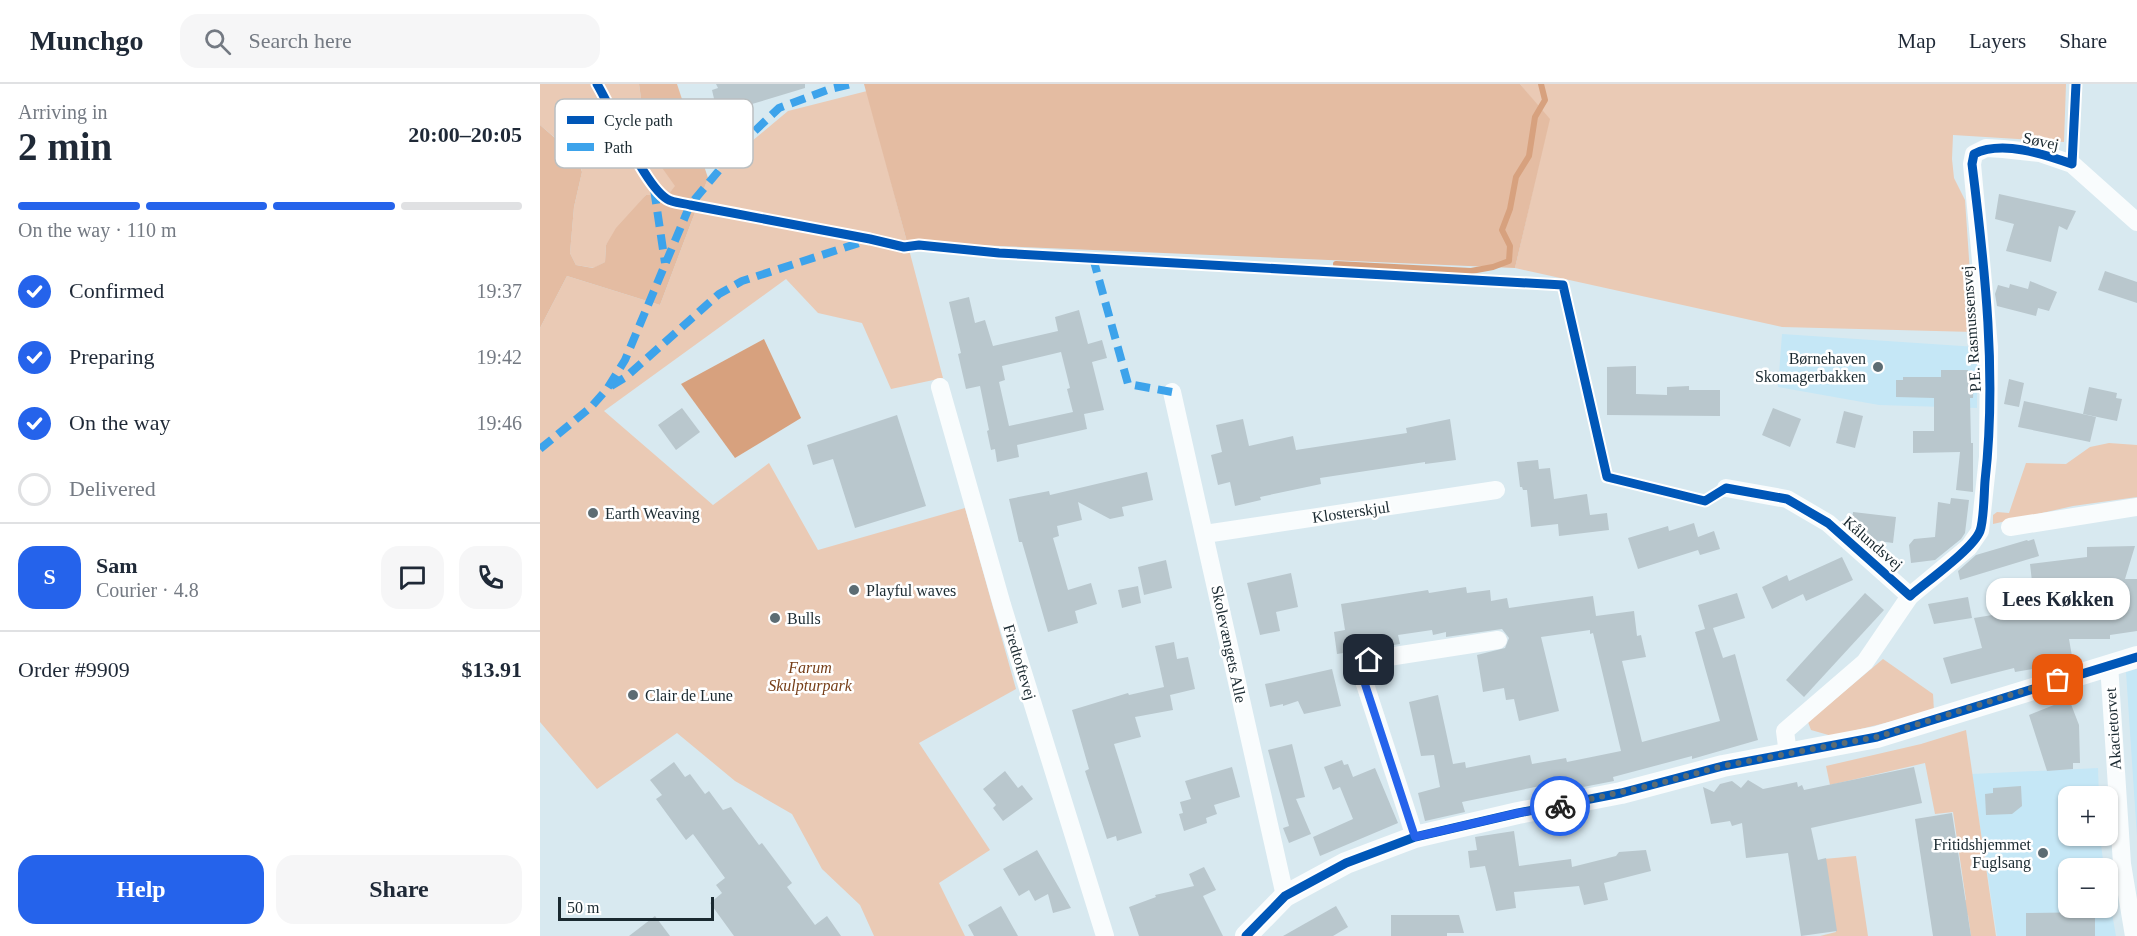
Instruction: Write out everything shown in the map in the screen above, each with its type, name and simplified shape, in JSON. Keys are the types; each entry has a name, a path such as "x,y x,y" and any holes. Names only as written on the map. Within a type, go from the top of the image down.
{"street":[{"name":"P.E. Rasmussensvej","path":"1910,596 1969,547 1980,531 1988,457 1989,347 1972,164 1974,154 1986,148 2002,148"},
{"name":"Søvej","path":"2002,148 2040,153 2072,164 2137,222"},
{"name":"Fredtoftevej","path":"940,387 1002,606 1105,936"},
{"name":"Skolevængets Alle","path":"1172,392 1285,896"},
{"name":"Kålundsvej","path":"1726,488 1786,499 1828,523 1910,596"},
{"name":"Klosterskjul","path":"1204,534 1497,490"},
{"path":"2010,527 2137,507"},
{"path":"1788,754 1785,731 1865,662 1910,596"},
{"path":"1415,837 1362,675 1369,660 1498,640"},
{"path":"1246,936 1285,896 1346,863 1415,837 1518,813 1572,804 1686,775 1877,737 2137,657"},
{"name":"Akacietorvet","path":"2109,664 2122,864 2134,936"}],"shaded area":[{"path":"639,84 677,84 682,99 641,99"},
{"path":"864,84 1520,84 1550,119 1515,268 907,242"},
{"path":"540,125 555,138 555,168 581,168 582,172 574,207 570,253 576,265 593,268 605,262 606,245 616,228 646,195 668,195 675,186 662,168 705,168 708,178 660,305 567,276 540,328"},
{"name":"Børnehaven Skomagerbakken","path":"1782,334 1977,347 1977,408 1879,405 1778,387"},
{"path":"764,339 801,418 735,458 681,384"},
{"path":"2137,669 2137,837 2126,672"},
{"name":"Fritidshjemmet Fuglsang","path":"2098,768 2099,786 2058,786 2058,846 2101,846 2103,858 2058,858 2058,918 2113,918 2116,936 1997,936 1972,774"}],"green space":[{"path":"540,84 639,84 641,99 555,99 555,138 540,125"},
{"path":"1520,84 2066,84 2064,142 1953,135 1954,178 1965,200 1974,332 1782,327 1515,268 1549,120"},
{"name":"Farum Skulpturpark","path":"867,91 943,378 891,389 862,323 818,313 786,279 604,411 713,505 769,463 818,550 965,508 1016,689 919,743 990,850 939,883 965,936 874,936 860,905 822,869 792,814 735,781 677,733 597,789 540,722 540,328 567,276 660,305 708,178 720,168 753,168 753,140 788,111"},
{"path":"581,168 663,168 676,186 668,195 646,195 606,245 605,262 594,268 576,265 570,253 574,207"},
{"path":"2109,443 2137,445 2137,497 2073,506 1993,524 1993,515 1997,512 2009,513 2026,463 2066,464 2090,447"},
{"path":"1883,659 1933,694 1934,711 1832,736 1811,730 1808,722"},
{"path":"1966,730 1996,936 1971,936 1968,915 1954,917 1952,903 1966,900 1953,812 1935,814 1925,763 1830,785 1826,766 1921,744"},
{"path":"1856,856 1868,936 1820,936 1836,932 1824,859"}],"building":[{"path":"716,84 805,84 805,88 753,104 753,99 714,99 712,90 718,88"},
{"path":"1999,194 2076,211 2067,230 2059,226 2051,262 2006,251 2014,224 1995,219"},
{"path":"2105,271 2137,282 2137,303 2098,290"},
{"path":"2030,281 2057,292 2049,311 2038,308 2036,316 1997,306 1995,294 1998,285 2009,288 2010,284 2028,289"},
{"path":"969,297 975,323 985,320 993,346 1058,331 1055,317 1079,310 1088,344 1102,340 1107,358 1092,362 1104,410 1084,414 1087,429 1017,445 1019,457 997,462 995,449 991,450 980,386 966,389 958,354 961,353 949,302","holes":["1061,352 1070,388 1067,389 1073,412 1009,426 999,382 1005,380 1002,366"]},
{"path":"1636,366 1636,394 1667,395 1667,387 1689,386 1689,390 1720,390 1720,416 1607,415 1607,367"},
{"path":"1941,370 1968,370 1968,377 1974,377 1973,398 1970,398 1973,492 1956,490 1960,452 1913,453 1913,431 1934,431 1934,398 1896,397 1896,380 1903,380 1903,377 1941,377"},
{"path":"2009,379 2024,383 2019,407 2004,404"},
{"path":"2089,387 2117,393 2116,398 2122,399 2117,421 2083,414"},
{"path":"2024,401 2096,417 2090,442 2018,427"},
{"path":"682,408 700,432 676,450 658,425"},
{"path":"1773,408 1801,419 1790,447 1762,435"},
{"path":"1844,411 1863,416 1855,448 1836,443"},
{"path":"897,415 926,506 855,528 833,459 813,465 807,445"},
{"path":"1243,419 1249,446 1293,436 1296,450 1407,433 1406,428 1450,419 1456,460 1425,464 1425,462 1320,478 1321,484 1260,497 1261,500 1235,506 1230,482 1218,485 1211,455 1222,452 1216,425"},
{"path":"1538,460 1539,469 1550,468 1554,499 1587,494 1590,515 1607,513 1609,530 1559,536 1558,524 1531,527 1527,490 1520,487 1517,462"},
{"path":"1147,472 1153,500 1122,507 1124,516 1110,519 1078,502 1082,520 1057,526 1059,536 1053,538 1068,590 1091,583 1097,604 1075,611 1078,623 1048,632 1022,542 1019,542 1009,499 1049,491 1050,495"},
{"path":"1951,498 1969,500 1965,533 1935,560 1911,563 1909,545 1914,539 1935,537 1938,502 1950,504"},
{"path":"1853,512 1896,517 1893,543 1863,539 1851,528"},
{"path":"1694,523 1698,537 1714,531 1720,549 1700,555 1698,550 1638,569 1628,538 1668,526 1669,531"},
{"path":"2034,539 2039,556 1960,580 1958,571 1976,555"},
{"path":"2135,546 2125,579 2137,579 2137,631 2110,635 2110,639 2069,639 2073,662 2015,672 2014,668 1951,684 1943,658 1982,648 1974,618 2035,608 2030,564 2087,557 2087,547"},
{"path":"1842,557 1853,580 1806,601 1803,594 1772,609 1762,587 1787,575 1789,581"},
{"path":"1166,560 1172,588 1144,595 1138,567"},
{"path":"1291,573 1298,607 1276,612 1280,631 1260,635 1247,583"},
{"path":"1138,586 1141,603 1122,608 1118,590"},
{"path":"1466,587 1467,593 1490,590 1491,601 1507,598 1509,608 1593,596 1596,616 1634,611 1637,636 1641,635 1646,657 1622,661 1642,742 1720,721 1695,632 1705,629 1698,605 1737,593 1745,618 1713,628 1723,658 1735,654 1758,740 1692,759 1692,756 1613,777 1614,781 1552,793 1550,784 1462,802 1465,812 1425,821 1418,793 1440,787 1434,755 1421,756 1409,702 1438,695 1453,764 1465,762 1466,768 1530,755 1532,764 1566,758 1567,762 1621,751 1593,633 1590,634 1590,630 1541,637 1559,711 1519,721 1514,699 1506,700 1504,688 1483,692 1477,655 1505,648 1509,638 1502,629 1446,637 1446,632 1433,635 1432,630 1398,635 1400,644 1337,654 1334,632 1345,630 1341,604 1428,590 1429,593"},
{"path":"1865,593 1884,610 1804,697 1786,680"},
{"path":"1968,597 1972,618 1934,624 1928,604"},
{"path":"1174,642 1177,659 1188,657 1195,689 1170,695 1173,710 1135,717 1141,737 1114,744 1142,833 1117,841 1116,836 1107,839 1085,771 1089,769 1072,710 1128,693 1129,695 1164,687 1155,646"},
{"path":"1332,669 1341,706 1304,714 1298,701 1270,707 1265,684"},
{"path":"2069,699 2079,725 2080,763 2073,763 2073,769 2047,771 2029,715"},
{"path":"1292,744 1305,797 1296,799 1311,834 1289,843 1283,828 1289,826 1268,750"},
{"path":"1342,760 1344,765 1348,764 1353,777 1375,768 1398,823 1320,856 1313,837 1353,819 1340,787 1333,790 1324,767"},
{"path":"674,762 685,777 690,774 705,794 709,791 723,810 731,807 759,845 762,843 792,883 787,887 815,925 827,916 841,936 734,936 710,903 722,893 716,885 725,878 693,834 686,840 656,799 662,795 650,780"},
{"path":"1232,767 1240,797 1214,805 1217,814 1206,818 1207,823 1184,831 1179,814 1183,813 1180,802 1191,799 1185,781"},
{"path":"1914,767 1922,803 1811,828 1818,860 1826,858 1837,931 1801,936 1788,853 1746,858 1742,823 1732,826 1730,821 1711,824 1703,787 1714,792 1720,784 1732,781 1741,788 1748,780 1763,789 1797,782 1798,787 1802,785 1804,790"},
{"path":"1005,771 1018,788 1022,785 1033,799 1003,821 993,808 996,805 983,789"},
{"path":"2021,786 2022,806 2012,814 1986,815 1985,794 1993,793 1993,788"},
{"path":"1952,813 1971,936 1933,936 1915,819"},
{"path":"1514,831 1519,866 1571,859 1572,867 1616,856 1619,852 1646,850 1651,871 1604,883 1608,900 1584,905 1579,886 1514,892 1516,908 1496,911 1485,866 1470,868 1468,851 1477,850 1475,837"},
{"path":"1037,850 1071,908 1053,913 1048,894 1035,901 1029,890 1019,896 1003,869"},
{"path":"1204,867 1216,890 1203,896 1223,936 1139,936 1129,907 1156,897 1155,895 1194,886 1189,874"},
{"path":"1001,906 1018,936 974,936 968,925"},
{"path":"1336,906 1348,927 1333,936 1283,936"},
{"path":"2026,913 2058,913 2058,918 2095,918 2095,936 2026,936"},
{"path":"1391,915 1459,915 1464,933 1447,933 1447,936 1391,936"},
{"path":"655,916 670,936 629,936"}],"waterway":[{"path":"1336,264 1471,271 1509,261 1510,246 1502,230 1510,209 1516,177 1529,156 1535,117 1545,100 1541,84"}],"marked path":[{"path":"753,133 779,108 830,89 852,84"},
{"path":"540,449 591,407 607,389 625,360 690,205 721,168"},
{"path":"654,189 665,263"},
{"path":"611,386 626,377 719,294 742,281 865,241"},
{"path":"1093,258 1128,384 1172,392"}],"cycle path":[{"path":"597,84 605,99"},
{"path":"642,168 658,191 667,199 675,202 904,247 919,245 999,253 1563,285 1607,477 1705,501 1726,488 1787,499 1828,523 1910,596 1968,547 1980,531 1982,520 1990,402 1990,362 1985,282 1972,164 1974,154 1985,150 2010,148 2049,156 2072,164 2076,84"},
{"path":"1246,936 1285,896 1346,863 1415,837 1518,813 1621,793 1723,766 1877,737 2137,657"}],"way so far":[{"path":"1560,806 1723,766 1877,737 2058,680"}],"place":[{"name":"Børnehaven Skomagerbakken","path":"1878,367"},
{"name":"Earth Weaving","path":"593,513"},
{"name":"Playful waves","path":"854,590"},
{"name":"Bulls","path":"775,618"},
{"name":"Lees Køkken","path":"2058,680"},
{"name":"Clair de Lune","path":"633,695"},
{"name":"Fritidshjemmet Fuglsang","path":"2043,853"}],"route":[{"path":"1369,660 1362,675 1415,837 1518,813 1560,806"}]}
